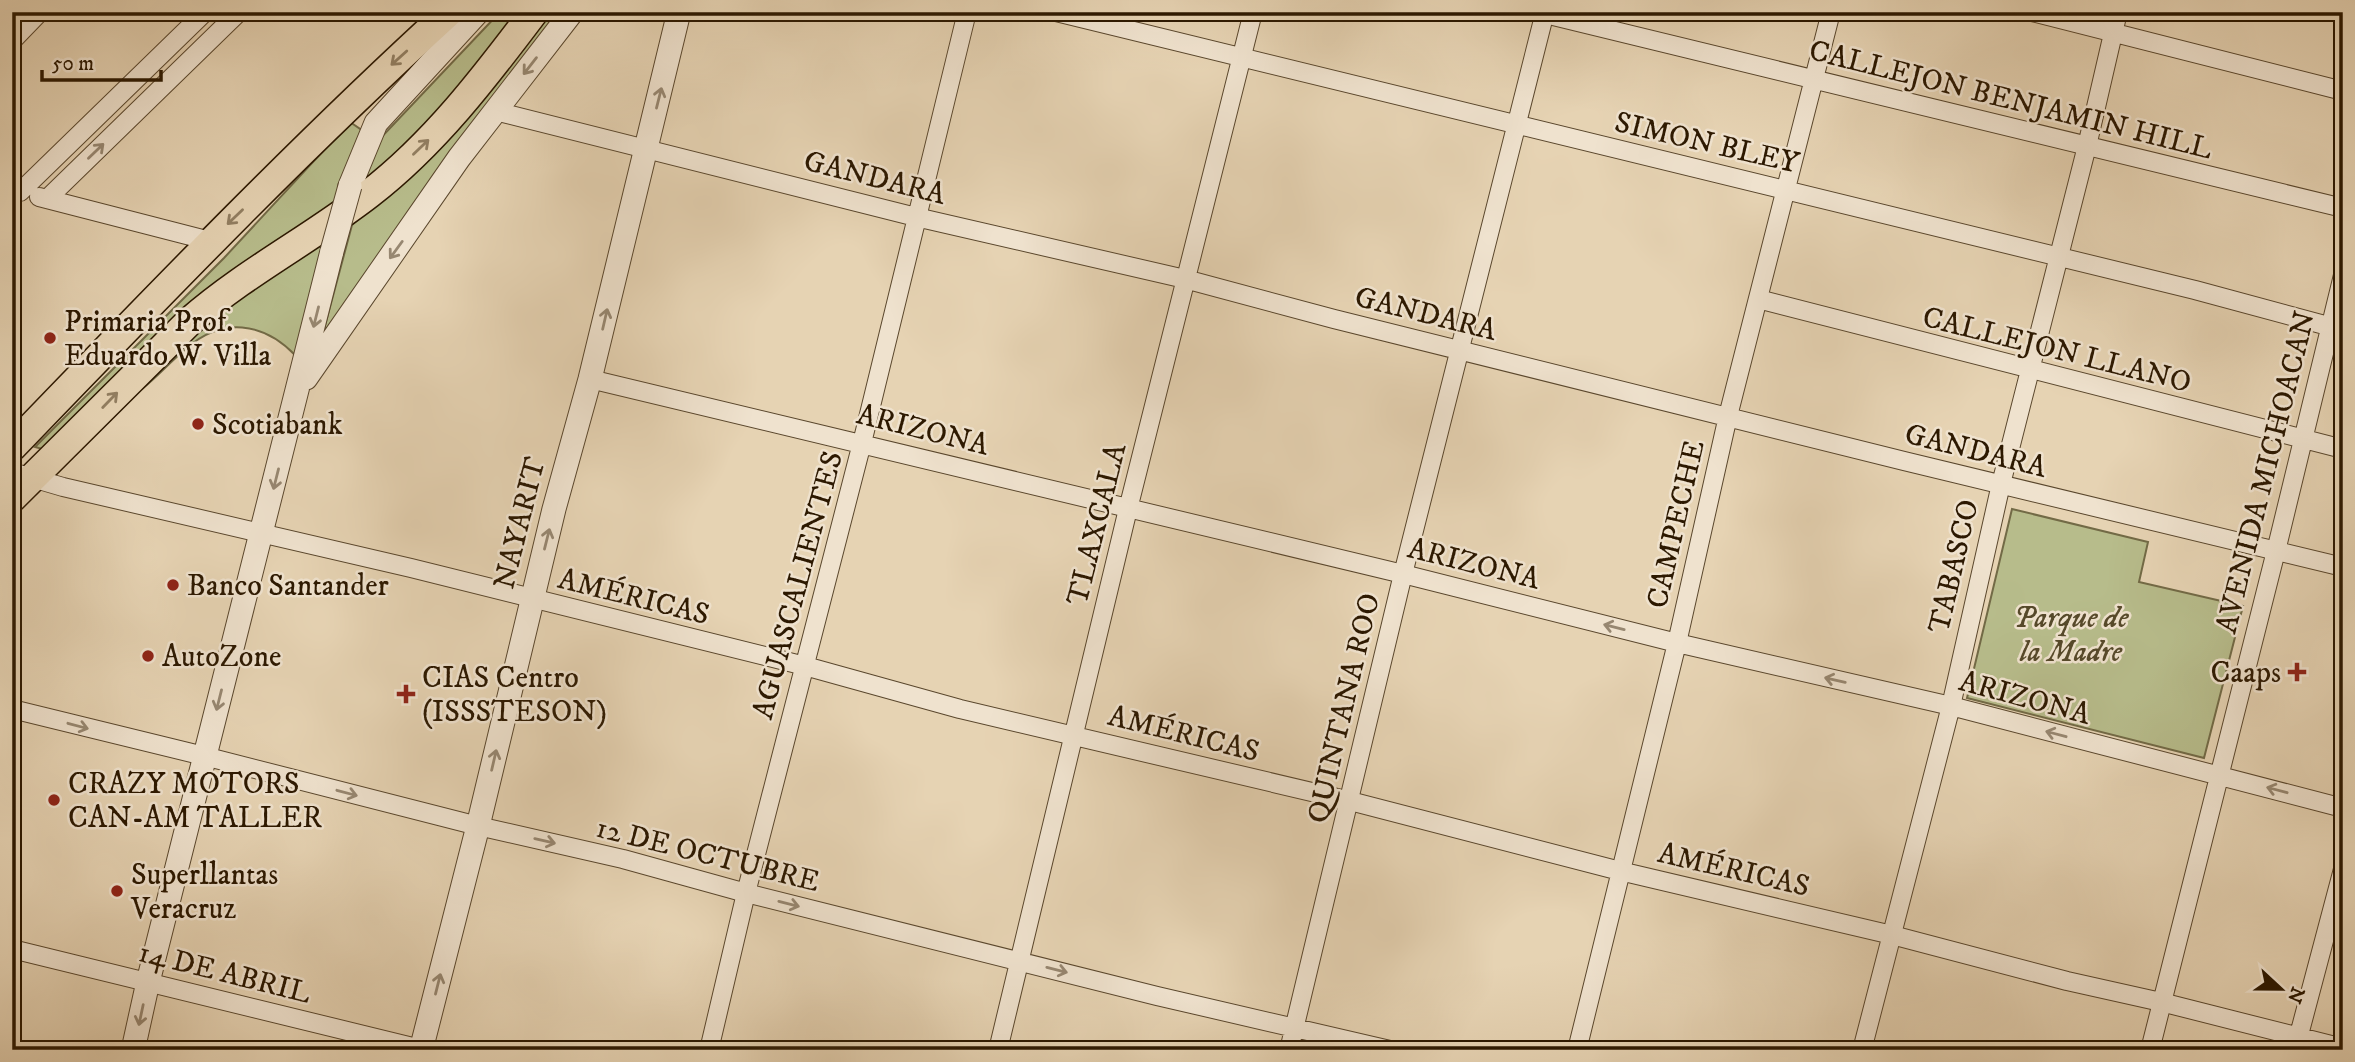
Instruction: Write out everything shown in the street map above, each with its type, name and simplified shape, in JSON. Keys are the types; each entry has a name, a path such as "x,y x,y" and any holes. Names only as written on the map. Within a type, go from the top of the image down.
{"main road":[{"path":"12,447 210,241 449,12"},
{"path":"19,483 215,299 370,193 405,162 446,123 534,12"}],"street":[{"path":"12,41 40,12"},
{"path":"16,191 205,12"},
{"path":"47,198 239,12"},
{"path":"133,1050 204,756 350,186 376,123 478,12"},
{"path":"299,389 459,159 572,12"},
{"name":"NAYARIT","path":"422,1049 679,12"},
{"name":"AGUASCALIENTES","path":"709,1050 967,12"},
{"name":"SIMON BLEY","path":"1056,12 2196,290 2336,328"},
{"name":"TLAXCALA","path":"998,1050 1128,509 1253,12"},
{"name":"CAMPECHE","path":"1577,1050 1677,643 1728,416 1831,12"},
{"path":"2032,12 2343,91"},
{"name":"TABASCO","path":"1862,1050 1951,706 2001,484 2087,146 2118,12"},
{"name":"CALLEJON BENJAMIN HILL","path":"1545,13 1814,81 2343,208"},
{"name":"QUINTANA ROO","path":"1289,1050 1404,574 1545,13"},
{"name":"GANDARA","path":"495,111 916,217 1185,278 1461,350 2343,568"},
{"path":"16,191 210,241"},
{"name":"AVENIDA MICHOACAN","path":"2150,1050 2302,440 2336,328 2343,275"},
{"name":"CALLEJON LLANO","path":"1758,299 2343,449"},
{"name":"ARIZONA","path":"590,379 1404,574 1677,643 1951,706 2343,807"},
{"name":"AMÉRICAS","path":"19,483 411,568 805,666 960,709 1350,801 1620,871 2161,1002 2296,1044 2343,1048"},
{"name":"12 DE OCTUBRE","path":"12,709 478,826 623,859 746,893 1157,996 1390,1050"},
{"path":"2296,1044 2343,869"},
{"name":"14 DE ABRIL","path":"12,949 422,1049"}],"green space":[{"path":"500,12 525,12 488,63 360,194 373,146"},
{"path":"549,12 562,12 322,337 352,225 452,136"},
{"path":"350,122 363,131 333,210 46,450 35,447 224,258"},
{"path":"324,240 295,355 283,344 256,330 228,328 214,331 181,353 142,389 182,337"},
{"name":"Parque de la Madre","path":"2012,509 2148,542 2139,582 2243,606 2204,758 1967,698"}],"place":[{"name":"Primaria Prof. Eduardo W. Villa","path":"50,338"},
{"name":"Scotiabank","path":"198,424"},
{"name":"Banco Santander","path":"173,585"},
{"name":"AutoZone","path":"148,656"},
{"name":"Caaps","path":"2297,672"},
{"name":"CIAS Centro (ISSSTESON)","path":"406,694"},
{"name":"CRAZY MOTORS CAN-AM TALLER","path":"54,800"},
{"name":"Superllantas Veracruz","path":"117,891"}]}
